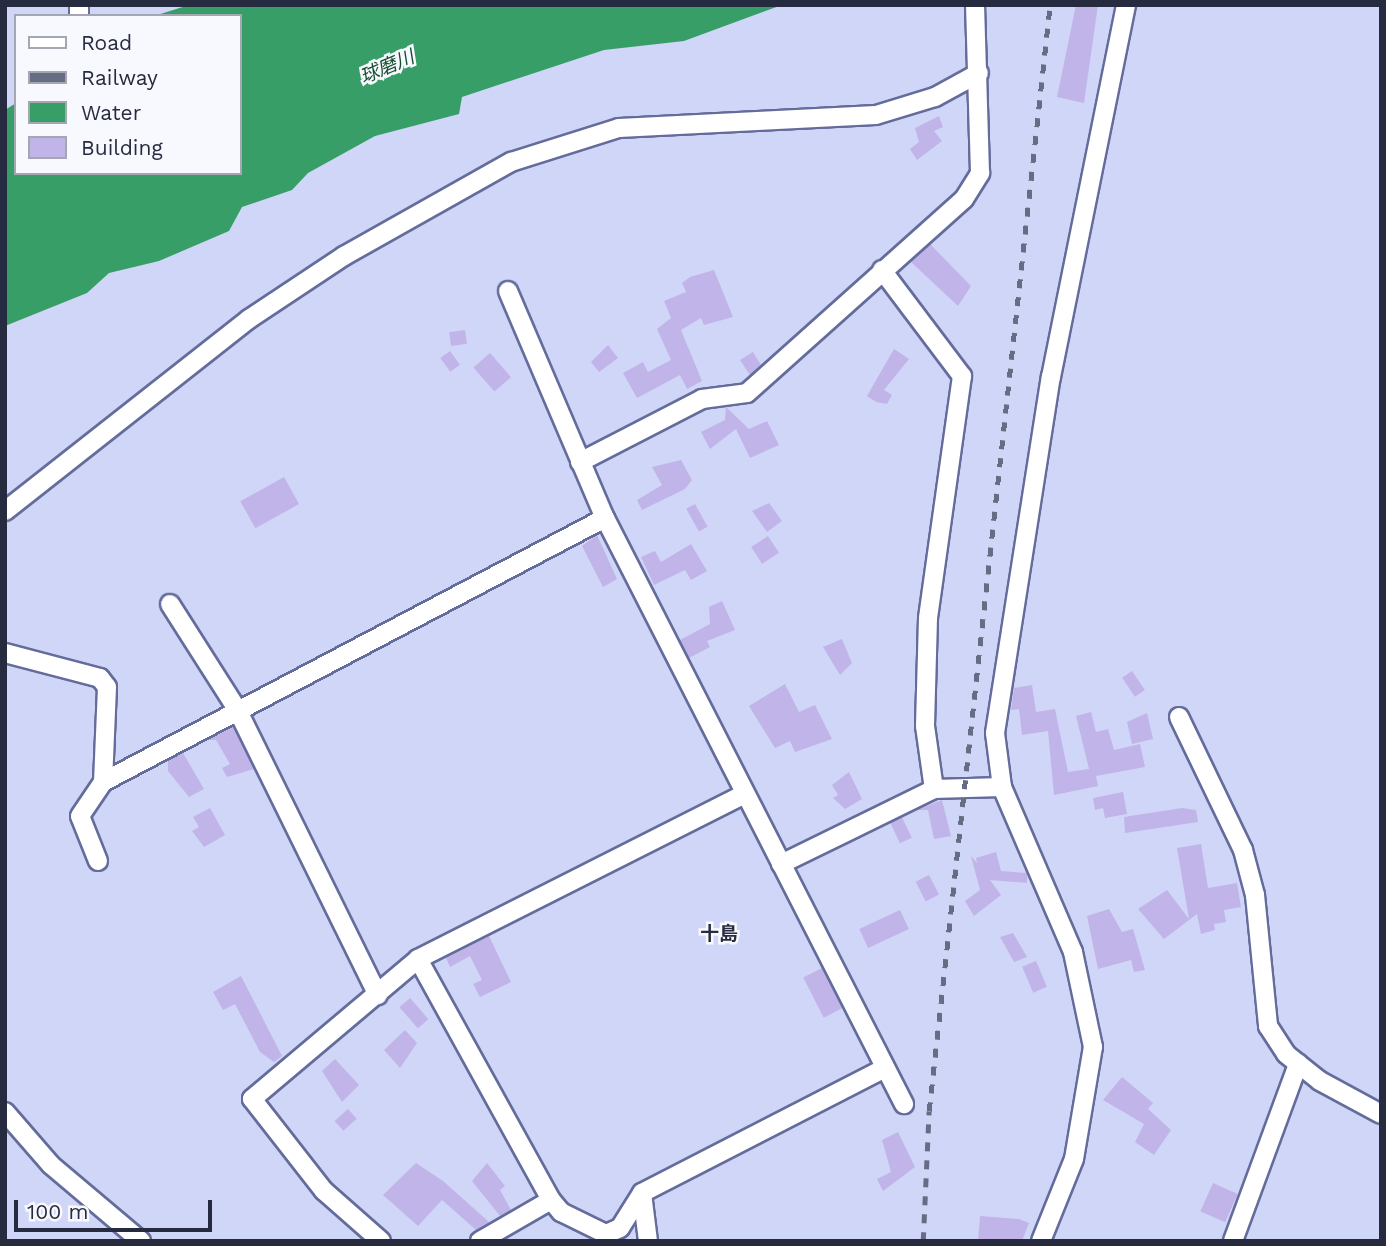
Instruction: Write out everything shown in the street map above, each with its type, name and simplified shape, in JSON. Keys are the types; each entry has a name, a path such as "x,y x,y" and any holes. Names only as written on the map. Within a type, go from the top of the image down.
{"street":[{"path":"580,462 702,399 747,393 979,180 979,73 975,5"},
{"path":"1041,1241 1074,1159 1093,1047 1073,952 1002,787 995,733 1036,474 1126,5"},
{"path":"5,511 249,318 344,256 512,162 619,128 888,113 979,73"},
{"path":"882,270 962,376 928,618 925,726 934,789"},
{"path":"509,291 606,518 904,1104"},
{"path":"98,861 80,816 103,782 237,709 606,518"},
{"path":"170,604 237,709 378,995"},
{"path":"5,653 100,678 107,687 103,782"},
{"path":"1179,717 1243,850 1255,895 1268,1026 1298,1064 1381,1114"},
{"path":"780,864 934,789 1002,787"},
{"path":"381,1241 324,1191 251,1099 378,995 418,958 744,794"},
{"path":"418,958 551,1200 561,1212 606,1234 620,1228 642,1193 885,1068"},
{"path":"1233,1241 1298,1064"},
{"path":"5,1112 51,1165 141,1241"},
{"path":"642,1193 648,1241"},
{"path":"480,1241 551,1200"}],"water":[{"name":"球磨川","path":"189,5 782,5 684,41 604,50 462,97 459,114 375,136 308,173 292,190 242,207 229,231 159,261 109,273 87,293 5,326 5,110 14,104 14,175 242,175 242,14 160,14"}],"building":[{"path":"1076,5 1098,5 1084,103 1057,97"},
{"path":"939,116 943,127 934,131 942,141 917,160 910,149 919,142 915,128"},
{"path":"930,244 971,286 958,306 911,262"},
{"path":"714,270 733,317 704,325 701,318 681,330 702,381 687,389 680,375 637,398 623,373 643,362 648,372 671,360 657,329 671,318 664,301 686,292 682,283 690,277"},
{"path":"465,330 467,344 451,346 449,332"},
{"path":"608,345 618,358 599,372 591,362"},
{"path":"894,349 909,359 884,390 892,395 887,404 876,402 867,396"},
{"path":"450,351 460,365 450,372 440,358"},
{"path":"753,352 761,365 750,375 740,360"},
{"path":"490,353 511,377 494,392 473,367"},
{"path":"726,407 749,429 767,421 779,445 750,458 736,429 710,449 701,432 725,420"},
{"path":"681,460 692,480 685,489 642,510 637,500 662,485 652,467"},
{"path":"284,477 299,504 255,528 240,501"},
{"path":"769,503 782,521 767,532 752,511"},
{"path":"695,504 708,527 699,532 686,509"},
{"path":"597,535 617,579 603,587 582,546"},
{"path":"768,536 779,553 762,564 751,547"},
{"path":"691,544 707,571 691,580 685,570 654,585 641,557 655,551 661,562"},
{"path":"722,601 735,630 707,641 710,647 689,658 680,640 710,624 709,607"},
{"path":"842,639 852,663 840,675 823,647"},
{"path":"1132,671 1145,690 1135,697 1122,678"},
{"path":"785,684 799,712 815,705 832,739 795,752 790,741 775,748 749,706"},
{"path":"1032,685 1036,712 1055,709 1068,772 1089,769 1076,716 1091,712 1096,732 1108,729 1114,750 1140,744 1145,767 1096,776 1098,786 1054,795 1048,731 1022,735 1019,709 1011,710 1014,688"},
{"path":"1147,713 1153,739 1132,744 1127,722"},
{"path":"233,727 254,769 227,777 222,768 230,764 216,740 208,740"},
{"path":"183,753 204,789 189,797 168,771 168,761"},
{"path":"849,772 862,799 845,809 833,798 838,795 832,785"},
{"path":"1123,792 1127,814 1105,818 1103,808 1095,810 1093,798"},
{"path":"942,800 951,836 934,839 928,810 917,810"},
{"path":"210,808 225,835 204,847 192,831 199,827 193,817"},
{"path":"1182,808 1196,810 1198,822 1125,833 1124,817"},
{"path":"902,817 912,838 900,843 890,822"},
{"path":"1201,844 1208,888 1237,883 1241,907 1224,910 1226,922 1214,924 1215,930 1201,934 1197,914 1164,939 1138,909 1167,890 1189,919 1177,848"},
{"path":"996,852 1001,871 1027,873 1027,883 990,880 1001,895 974,916 965,901 980,890 971,856 977,863 976,858"},
{"path":"929,875 939,895 926,901 916,882"},
{"path":"1109,909 1122,932 1133,929 1145,970 1134,972 1131,960 1098,969 1087,916"},
{"path":"900,910 909,929 868,948 859,929"},
{"path":"1013,933 1027,957 1014,962 1000,937"},
{"path":"489,936 511,982 480,997 473,984 482,980 470,956 450,967 446,958"},
{"path":"1036,961 1047,987 1033,993 1022,967"},
{"path":"822,968 842,1008 824,1018 803,978"},
{"path":"241,976 282,1056 274,1062 260,1052 235,1004 223,1010 213,992"},
{"path":"410,998 428,1019 418,1028 399,1007"},
{"path":"405,1030 417,1043 400,1068 384,1050"},
{"path":"335,1059 359,1085 342,1102 322,1071"},
{"path":"1122,1077 1153,1103 1148,1109 1171,1130 1154,1155 1135,1142 1144,1124 1103,1100"},
{"path":"348,1109 357,1119 343,1131 335,1121"},
{"path":"898,1132 915,1167 883,1191 877,1179 891,1172 882,1140"},
{"path":"416,1163 443,1181 489,1222 476,1230 442,1200 418,1226 383,1195"},
{"path":"487,1163 505,1186 500,1190 511,1210 500,1216 472,1181"},
{"path":"1213,1183 1238,1194 1225,1222 1200,1211"},
{"path":"980,1216 1019,1219 1029,1223 1022,1241 978,1241"}],"railway":[{"path":"923,1241 929,1111 1050,5"}],"district":[{"name":"十島","path":"719,934"}]}
